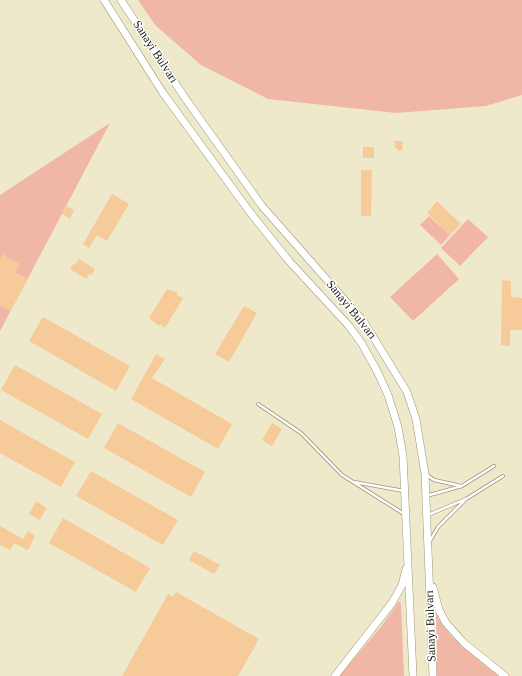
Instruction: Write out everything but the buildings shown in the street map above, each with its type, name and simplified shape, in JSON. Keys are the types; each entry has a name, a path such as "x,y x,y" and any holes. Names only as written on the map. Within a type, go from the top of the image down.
{"main road":[{"name":"Sanayi Bulvarı","path":"104,0 163,93 249,211 290,261 349,326 362,344 388,395 396,421 402,456 413,676"},
{"name":"Sanayi Bulvarı","path":"122,0 185,98 262,206 364,322 390,362 407,392 416,419 425,474 428,515 433,676"},
{"path":"335,676 392,603 402,585 408,561"},
{"path":"430,577 440,610 446,623 464,643 504,676"}],"lane":[{"path":"258,404 301,433 333,467 352,481 406,515"},
{"path":"426,496 462,486 494,466"},
{"path":"425,474 434,480 462,486"},
{"path":"428,515 466,499 503,476"},
{"path":"352,481 404,491"},
{"path":"429,543 438,527 466,499"}],"shaded area":[{"path":"138,0 522,0 522,95 486,106 396,113 268,99 201,65 156,26"},
{"path":"110,123 0,331 0,195"},
{"path":"429,216 450,235 441,245 420,225"},
{"path":"468,219 488,237 460,266 441,248"},
{"path":"437,254 459,279 413,321 390,297"},
{"path":"399,601 401,604 404,676 339,676 380,628"},
{"path":"436,609 439,619 451,636 498,676 437,676"}]}
